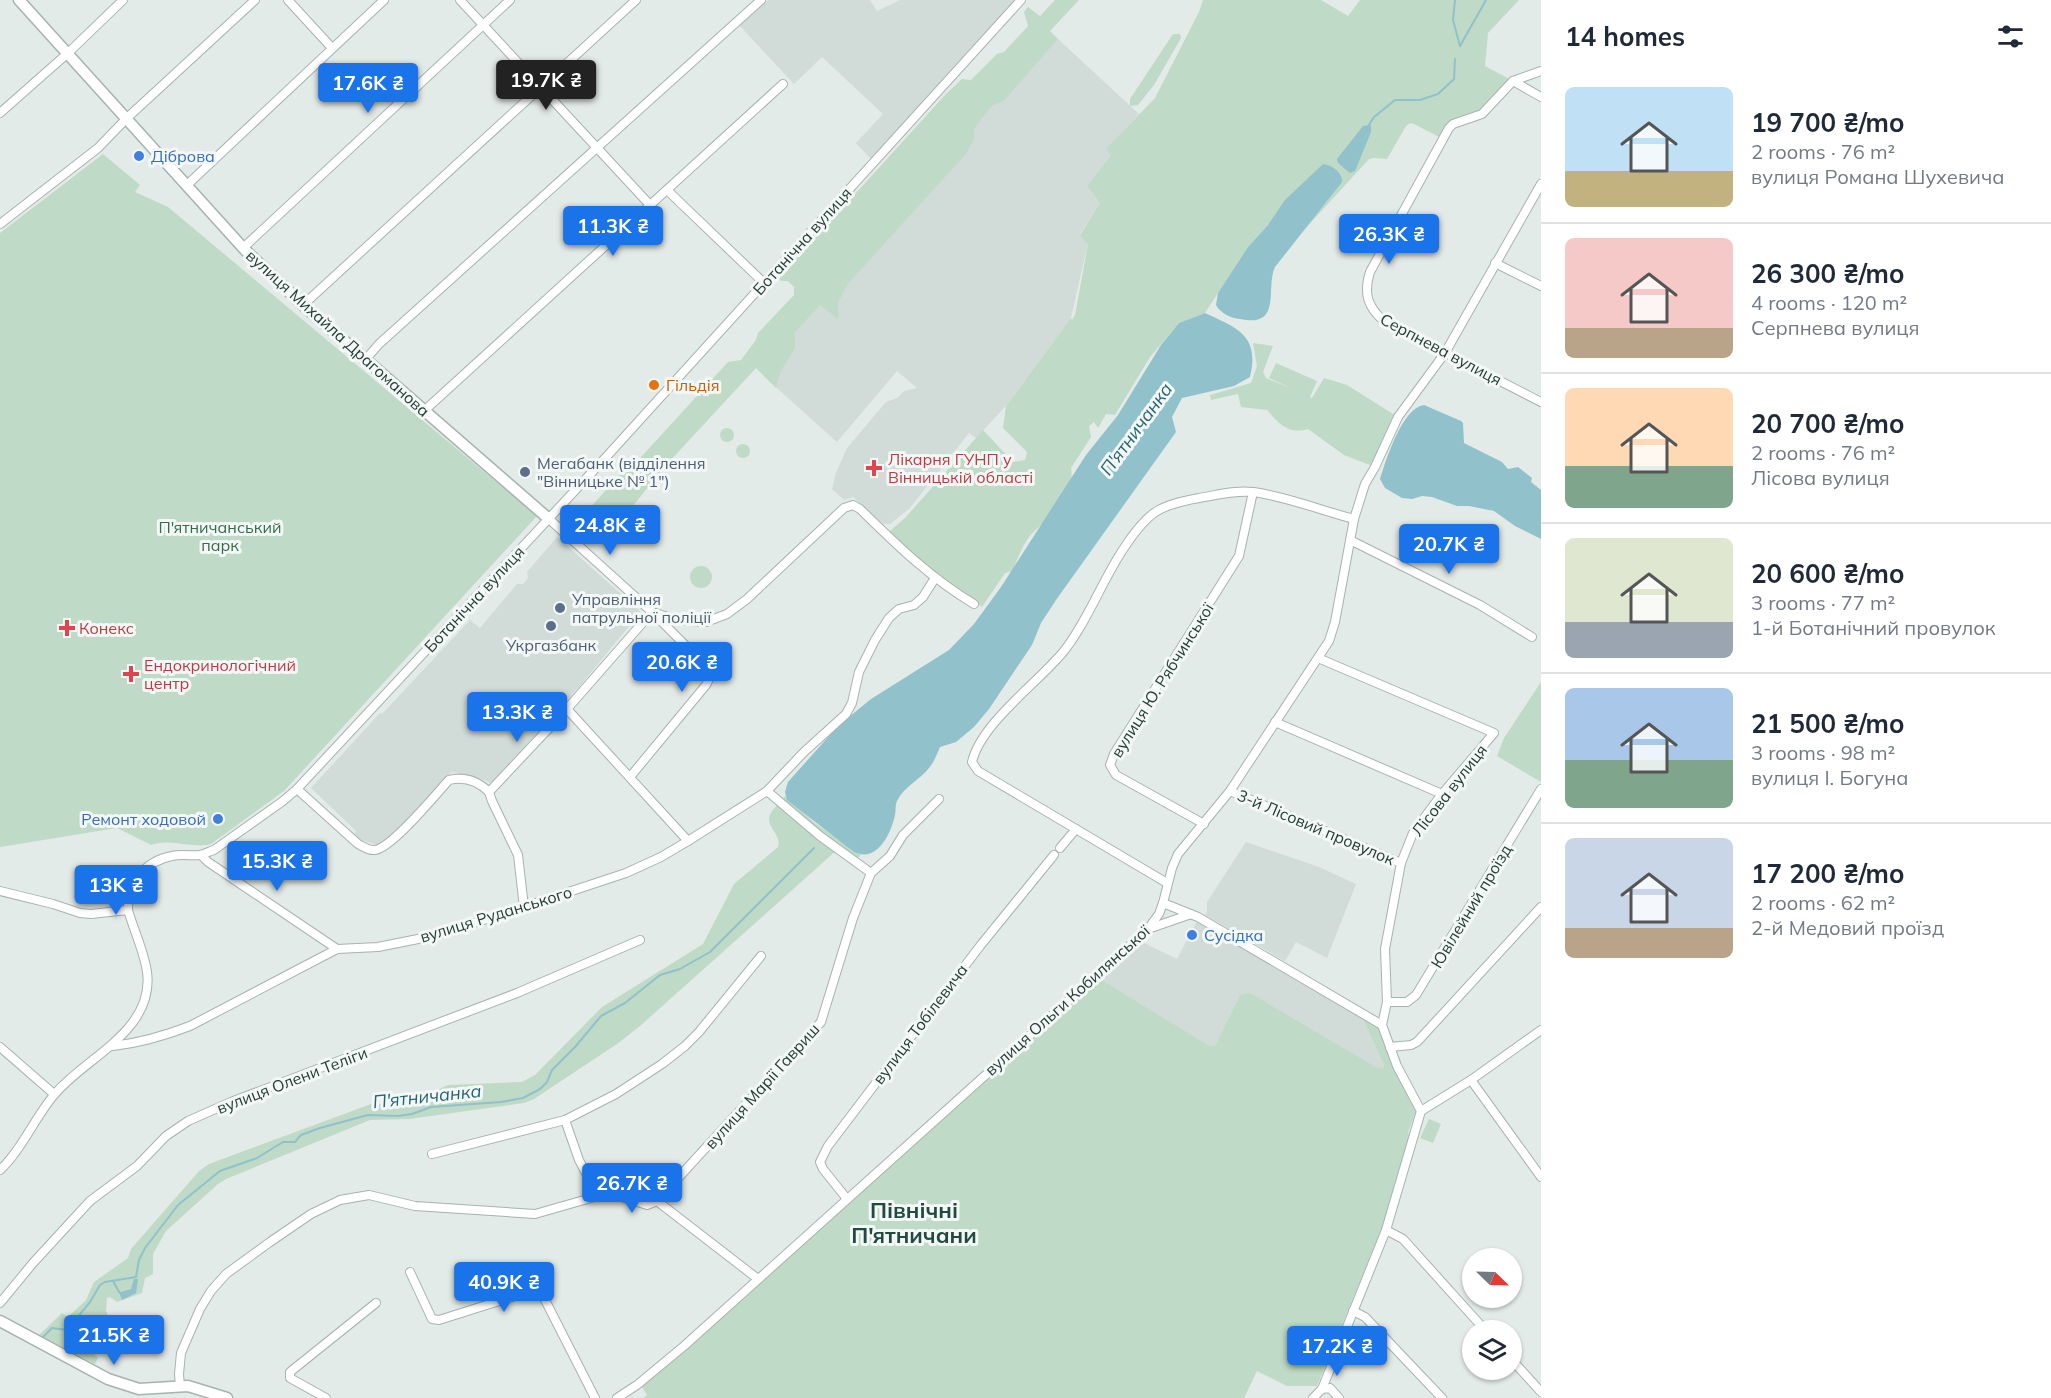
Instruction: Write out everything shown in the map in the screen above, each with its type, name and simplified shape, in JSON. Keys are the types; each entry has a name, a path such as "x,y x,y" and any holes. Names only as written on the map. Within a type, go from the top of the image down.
{"street":[{"name":"вулиця Михайла Драгоманова","path":"19,0 243,248 303,305 549,519"},
{"path":"0,113 68,53 123,0"},
{"path":"0,224 98,148 127,118 255,0"},
{"path":"288,0 332,48"},
{"path":"187,185 384,0"},
{"path":"460,0 650,205"},
{"path":"243,248 510,0"},
{"path":"303,305 636,0"},
{"path":"366,359 379,344 761,0"},
{"name":"Ботанічна вулиця","path":"128,910 129,893 133,884 149,866 171,856 201,855 214,850 297,789 549,519 1021,0"},
{"path":"1513,81 1541,71"},
{"path":"1513,81 1541,97"},
{"name":"Серпнева вулиця","path":"1513,81 1482,114 1453,124 1449,128 1370,272 1366,295 1376,315 1385,322 1541,402"},
{"path":"425,410 783,84"},
{"name":"вулиця Ольги Кобилянської","path":"617,1398 638,1385 671,1358 1148,929 1159,914 1178,854 1230,791 1329,641 1335,622 1354,519 1365,484 1398,417 1445,353 1541,184"},
{"path":"667,190 764,283"},
{"path":"1495,263 1541,286"},
{"path":"1167,883 978,771 972,762 974,752 1025,689 1065,649 1125,545 1156,510 1171,503 1234,492 1253,492 1354,519"},
{"name":"вулиця Ю. Рябчинської","path":"1204,824 1116,775 1110,765 1114,754 1239,556 1253,492"},
{"path":"652,612 678,620 706,622 727,614 747,599 844,508 853,506 860,509 893,543 935,578 974,604"},
{"path":"549,519 652,612 705,665 709,673 710,678 630,777"},
{"path":"1350,540 1480,605 1532,637"},
{"name":"вулиця Руданського","path":"0,1170 54,1094 72,1077 113,1046 139,1043 190,1026 337,949 378,947 438,935 626,873 661,857 767,791 804,752 846,714 852,703 860,672 875,640 899,609 914,605 923,597 935,578"},
{"path":"489,792 567,709 652,612"},
{"name":"Лісова вулиця","path":"1318,658 1494,733 1413,833 1401,863 1385,949 1387,1002 1383,1025"},
{"path":"567,709 688,841"},
{"path":"1275,722 1443,794"},
{"path":"297,789 358,844 367,849 376,850 391,842 449,780 459,777 472,780 489,792 519,855 524,907"},
{"name":"Ювілейний проїзд","path":"1387,1002 1407,1002 1416,995 1541,789"},
{"path":"767,791 820,836 871,873"},
{"name":"3-й Лісовий провулок","path":"1230,791 1401,863"},
{"name":"вулиця Марії Гавриш","path":"657,1201 821,1022 853,918 871,873 890,856 903,835 939,799"},
{"name":"вулиця Тобілевича","path":"847,1199 820,1162 828,1146 980,946 1076,829"},
{"path":"201,855 337,949"},
{"path":"0,891 80,913 128,910 145,961 147,986 141,1007 113,1046"},
{"path":"1163,903 1191,914 1383,1025 1397,1066 1421,1111"},
{"path":"1390,1047 1411,1045 1417,1042 1541,907"},
{"path":"1148,929 1191,914"},
{"name":"вулиця Олени Теліги","path":"0,1303 33,1263 90,1202 137,1166 166,1136 188,1121 231,1102 517,993 640,939"},
{"path":"432,1154 565,1120 616,1094 685,1046 761,956"},
{"path":"1322,1393 1386,1230 1421,1111 1471,1080 1541,1030"},
{"path":"0,1047 54,1094"},
{"path":"1471,1080 1541,1177"},
{"path":"565,1120 579,1160 598,1196"},
{"path":"180,1386 182,1353 200,1309 211,1291 226,1274 270,1242 311,1214 340,1200 369,1195 415,1206 535,1214 612,1194 647,1205 657,1201 758,1279"},
{"path":"1386,1230 1403,1239 1476,1320"},
{"path":"410,1272 432,1319 439,1320 534,1290 542,1294 595,1398"},
{"path":"326,1398 290,1378 290,1372 376,1303"},
{"path":"1353,1311 1365,1317 1442,1398"},
{"path":"0,1321 123,1385 139,1389 188,1386 227,1398"},
{"path":"1522,1371 1541,1392"},
{"path":"1313,1398 1330,1388 1340,1398"}],"shaded area":[{"path":"768,0 870,0 877,11 900,0 1016,0 871,159 856,143 883,114 822,57 794,84 739,25"},
{"path":"1058,39 1139,114 1107,149 1111,155 1087,186 1100,203 1080,234 1088,243 1071,318 1005,407 976,438 969,433 910,508 890,524 883,524 853,497 844,500 832,489 836,473 847,448 886,402 897,398 904,391 917,388 897,371 837,442 756,367 815,301 836,318 839,316 838,303 848,284 966,154 974,129 992,106 1004,101"},
{"path":"557,537 640,613 579,687 491,783 472,775 452,772 390,838 378,845 360,840 354,836 356,831 311,788 470,620 480,628 517,584 523,584 528,578 527,572"},
{"path":"1246,842 1319,867 1356,884 1327,958 1296,942 1285,961 1205,915 1207,902"},
{"path":"1197,921 1363,1019 1384,1065 1383,1069 1377,1069 1240,995 1215,1046 1208,1045 1098,978 1142,942 1177,959"}],"green space":[{"path":"1055,0 1079,0 1050,31 1058,39 1004,101 992,106 974,129 974,139 966,154 848,284 838,303 839,316 837,319 820,305 795,332 795,348 780,372 776,388 756,368 668,463 614,529 599,518 591,527 581,518 623,471 632,467 728,362 741,360 756,340 758,333 794,295 794,287 788,281 778,279 945,95 962,79 971,80 997,54 1004,52 1028,26 1024,12 1028,7 1040,16"},
{"path":"1203,0 1321,0 1348,16 1360,0 1519,0 1488,33 1485,66 1513,81 1482,114 1453,124 1443,139 1410,123 1387,159 1369,159 1304,230 1309,223 1323,164 1248,247 1205,313 1179,323 1150,357 1115,415 1106,414 1098,428 1094,422 1089,426 1091,437 1071,468 1069,488 1064,498 1029,537 1012,571 1005,573 982,607 933,572 890,531 905,518 983,430 1013,462 1025,460 1027,452 1003,428 1006,406 1075,315 1088,244 1080,235 1100,203 1087,186 1111,155 1106,149 1155,98"},
{"path":"1173,34 1180,34 1181,38 1154,85 1138,105 1130,106 1130,99"},
{"name":"П'ятничанський парк","path":"103,154 140,185 135,192 168,207 537,516 284,791 211,844 159,843 151,845 117,828 0,847 0,233"},
{"path":"1253,343 1273,346 1263,372 1266,378 1293,389 1269,378 1276,363 1317,381 1310,397 1312,398 1324,378 1347,385 1398,417 1375,467 1344,455 1308,429 1295,431 1285,427 1267,410 1241,407 1238,394 1211,400 1210,395 1251,383 1257,366"},
{"path":"724,428 730,428 734,435 730,442 724,442 720,438 720,432"},
{"path":"740,444 746,444 750,451 746,458 740,458 736,454 736,448"},
{"path":"701,566 709,569 712,577 709,585 701,588 693,585 690,577 693,569"},
{"path":"1541,682 1541,782 1497,756 1504,738"},
{"path":"785,796 815,823 861,855 855,861 838,849 617,1044 534,1099 524,1103 409,1119 370,1120 226,1179 166,1231 153,1254 153,1274 145,1278 142,1293 117,1302 110,1297 107,1298 106,1311 112,1323 100,1333 99,1343 92,1352 98,1358 95,1364 39,1335 62,1313 68,1317 86,1300 94,1282 128,1258 131,1249 199,1171 209,1164 371,1104 406,1104 448,1085 522,1082 535,1075 602,1007 703,944 734,884 778,847 778,838 769,819 773,810"},
{"path":"1095,976 1208,1045 1215,1046 1240,995 1250,993 1377,1068 1383,1069 1384,1065 1363,1019 1380,1029 1417,1108 1408,1133 1411,1136 1383,1225 1317,1386 1287,1386 1257,1371 1244,1398 643,1398 647,1395 640,1384"},
{"path":"1429,1119 1441,1124 1433,1143 1420,1138"}],"water":[{"path":"1371,125 1371,132 1355,171 1350,173 1338,163 1337,159 1363,126"},
{"path":"1323,164 1336,170 1342,182 1275,267 1267,312 1262,318 1253,320 1230,317 1223,313 1216,305 1218,293 1248,247 1268,225 1285,200"},
{"path":"1205,313 1227,323 1249,342 1252,351 1250,377 1234,386 1182,398 1172,417 1176,432 1056,600 1041,623 1032,645 989,709 974,727 956,742 940,747 929,768 900,796 896,803 890,830 882,845 870,854 854,852 787,800 785,792 788,782 838,726 871,699 949,650 974,624 1001,587 1086,455 1118,415 1161,345 1179,323"},
{"path":"1424,405 1461,421 1464,443 1502,462 1508,469 1518,467 1532,478 1531,482 1541,490 1541,539 1515,526 1494,511 1457,506 1432,497 1402,498 1385,488 1380,479 1396,436 1409,415 1416,408"},
{"path":"134,1279 138,1279 136,1293 122,1300 118,1290 121,1292 131,1289"}],"waterway":[{"path":"1455,0 1453,20 1460,46"},
{"name":"П'ятничанка","path":"1460,46 1486,0"},
{"name":"П'ятничанка","path":"1367,128 1374,117 1395,100 1420,100 1438,94 1454,79 1455,59"},
{"name":"П'ятничанка","path":"42,1338 52,1328 67,1330 90,1302 100,1285 105,1282 136,1277 139,1260 145,1248 178,1205 220,1171 257,1158 283,1142 295,1142 301,1135 368,1115 398,1116 431,1107 501,1102 523,1098 540,1089 547,1082 552,1070 601,1016 625,1003 660,975 680,969 710,952 814,848"},
{"path":"113,1281 119,1292"}],"place":[{"name":"Діброва","path":"139,156"},
{"name":"Гільдія","path":"654,385"},
{"name":"Лікарня ГУНП у Вінницькій області","path":"874,468"},
{"name":"Мегабанк (відділення \"Вінницьке № 1\")","path":"525,472"},
{"name":"Управління патрульної поліції","path":"560,608"},
{"name":"Укргазбанк","path":"551,626"},
{"name":"Конекс","path":"67,628"},
{"name":"Ендокринологічний центр","path":"131,674"},
{"name":"Ремонт ходовой","path":"218,819"},
{"name":"Сусідка","path":"1192,935"}],"district":[{"name":"Північні П'ятничани","path":"914,1222"}]}
